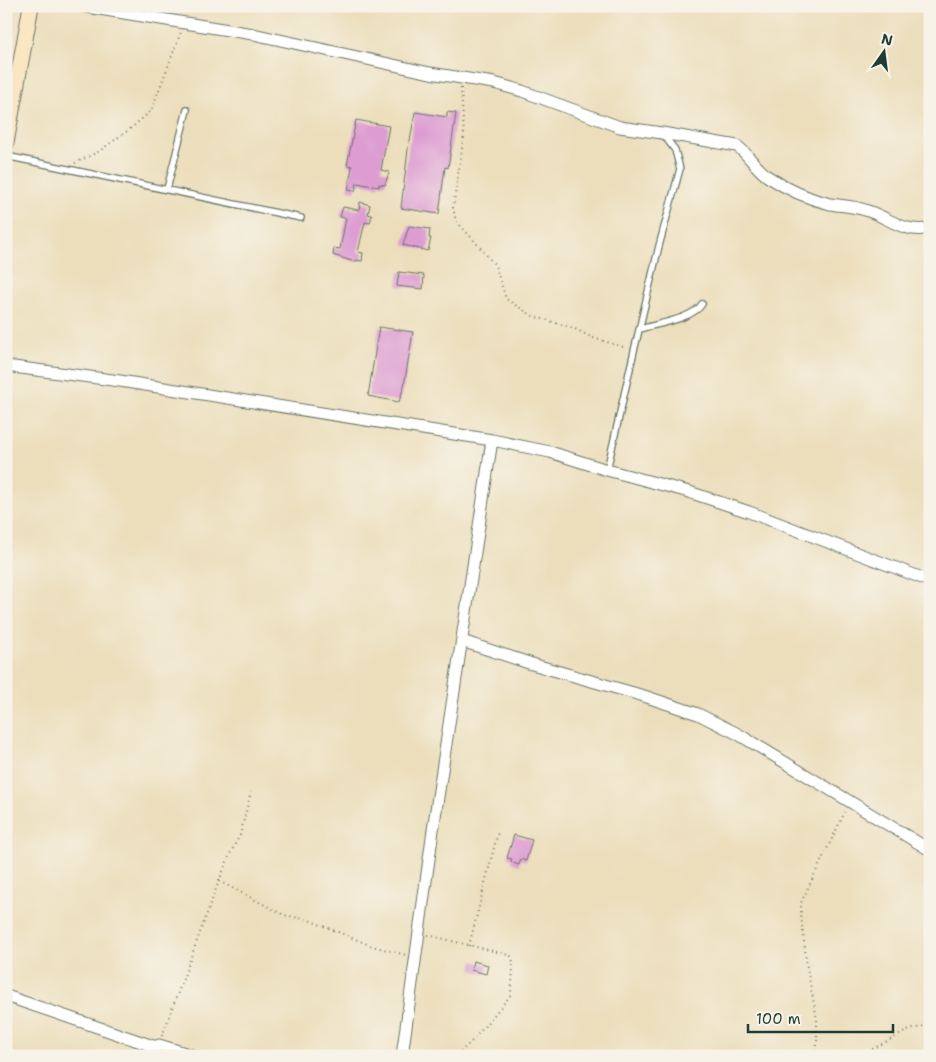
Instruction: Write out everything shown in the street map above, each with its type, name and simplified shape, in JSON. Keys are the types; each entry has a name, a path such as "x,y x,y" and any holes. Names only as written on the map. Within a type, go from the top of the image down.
{"main road":[{"path":"6,143 31,6"}],"street":[{"path":"81,6 253,34 460,78 510,86 620,128 737,146 767,175 796,192 828,203 864,209 907,228 921,231 930,228"},
{"path":"6,366 120,381 492,440 550,452 689,492 749,512 930,581"},
{"path":"402,1056 492,440"},
{"path":"462,641 698,714 738,734 930,850"},
{"path":"6,996 153,1049 195,1056"}],"lane":[{"path":"167,189 187,110"},
{"path":"608,470 659,246 680,169 675,150 662,133"},
{"path":"6,156 301,218"},
{"path":"640,329 688,316 702,304"}],"path":[{"path":"66,168 98,152 152,110 184,22"},
{"path":"460,78 464,136 453,208 454,219 495,265 506,299 533,316 573,328 593,338 634,351"},
{"path":"153,1049 230,854 243,828 251,792"},
{"path":"817,1056 817,1019 806,968 801,906 805,894 850,803"},
{"path":"469,946 498,832"},
{"path":"219,882 284,915 308,920 372,946 415,958"},
{"path":"419,934 512,957 513,989 510,996 473,1040 456,1056"},
{"path":"859,1056 907,1031 930,1024"}],"building":[{"path":"415,112 447,117 447,112 456,113 448,168 445,167 439,214 401,208 409,141"},
{"path":"356,120 389,126 381,170 389,172 385,185 379,184 379,187 357,183 355,191 348,190 352,166 347,165"},
{"path":"360,202 370,205 368,214 372,215 370,223 365,222 358,252 363,253 362,261 356,260 355,262 333,255 334,248 340,249 346,218 340,217 343,207 359,210"},
{"path":"409,226 430,229 429,238 431,238 428,251 403,245"},
{"path":"399,272 424,275 423,289 397,286"},
{"path":"379,327 413,332 404,386 399,402 368,396"},
{"path":"514,835 532,840 526,861 521,859 519,865 511,862 512,859 507,858"},
{"path":"473,961 488,965 486,974 471,970"}]}
